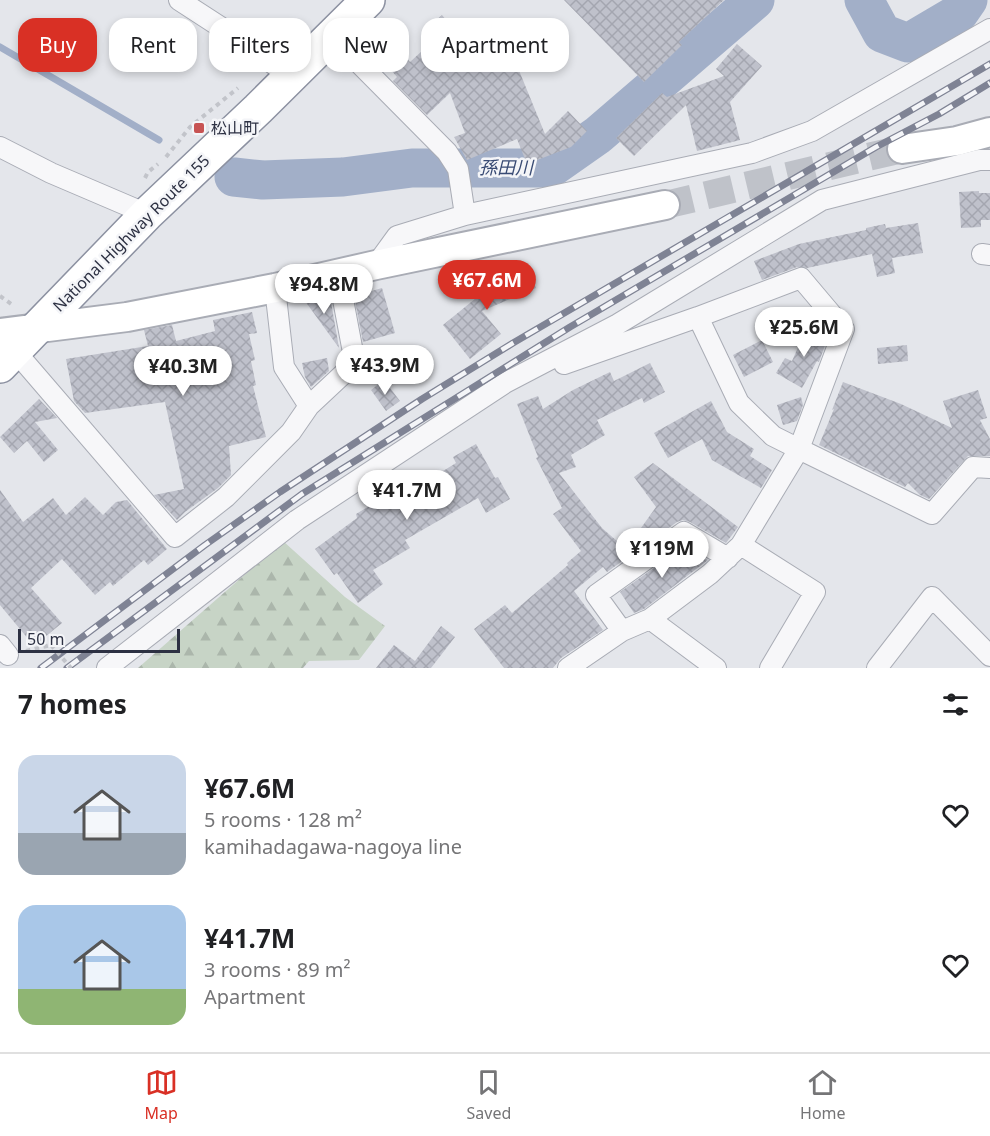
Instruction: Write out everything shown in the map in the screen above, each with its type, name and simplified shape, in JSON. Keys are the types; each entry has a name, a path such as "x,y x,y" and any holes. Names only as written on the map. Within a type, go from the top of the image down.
{"highway":[{"name":"National Highway Route 155","path":"350,18 368,0"},
{"name":"National Highway Route 155","path":"5,350 36,327 147,214 323,45"}],"main road":[{"path":"902,149 957,141 990,132"},
{"path":"36,327 117,319 275,288 664,205"}],"street":[{"path":"179,0 291,76"},
{"path":"376,265 397,236 465,215 752,153 812,131 990,28"},
{"path":"368,72 447,152 458,170 465,215"},
{"path":"0,147 147,214"},
{"path":"107,668 297,520 505,383 618,324 822,200 979,160 990,160"},
{"path":"5,350 175,537 234,489 291,432 309,406 355,363 338,273"},
{"path":"505,383 698,317 801,278 844,329 799,449 734,551 710,574 650,619 622,631 568,668"},
{"path":"275,288 284,367 309,406"},
{"path":"698,317 740,403 773,436 932,514 973,467 990,468"},
{"path":"617,344 618,324"},
{"path":"622,631 596,596 684,532 734,551 814,592 770,668"},
{"path":"877,668 933,597 990,656"},
{"path":"650,619 716,668"}],"path":[{"path":"143,182 148,172 165,158 190,128 239,87"},
{"path":"0,296 13,305"},
{"path":"51,645 71,668"}],"green space":[{"path":"283,541 345,597 385,626 359,660 309,661 303,668 138,668"}],"building":[{"path":"564,0 724,0 679,42 682,45 644,82"},
{"path":"737,44 762,66 730,102 740,140 697,151 686,105 634,156 616,138 662,93 667,97 724,76 716,69"},
{"path":"421,52 421,72 520,72 545,134 568,111 587,131 571,147 527,164 517,139 467,160 454,137 465,133 450,93 427,115 393,81 397,77 393,72 409,72 410,62"},
{"path":"979,191 979,193 990,193 990,220 981,220 981,227 961,228 959,192"},
{"path":"918,223 923,253 892,258 895,273 877,277 872,254 807,268 797,267 762,280 754,261 799,244 866,230 866,228 885,224 886,228"},
{"path":"527,265 536,288 482,311 501,334 470,359 443,325 492,285 490,280"},
{"path":"382,288 395,333 363,342 354,296"},
{"path":"328,295 331,302 339,348 305,301"},
{"path":"252,312 257,333 249,334 255,360 251,361 256,385 253,386 266,437 229,446 231,475 177,520 154,495 184,489 165,402 85,413 74,401 66,359 148,346 144,330 172,325 176,341 215,331 213,320"},
{"path":"807,327 828,337 819,362 817,361 802,388 776,373 785,358 792,361"},
{"path":"762,340 773,362 744,377 733,355"},
{"path":"907,345 908,361 878,364 877,348"},
{"path":"327,358 329,371 311,387 305,377 302,363"},
{"path":"650,363 665,392 644,403 642,398 597,420 605,435 571,455 576,467 559,473 602,528 626,549 656,507 634,477 653,463 738,527 726,543 690,522 683,520 677,522 607,572 603,567 574,591 603,630 561,658 553,668 504,668 474,629 505,605 512,613 581,551 553,514 562,508 536,458 538,457 517,404 538,396 543,409 573,390 610,372 614,381"},
{"path":"384,380 400,401 386,411 371,390"},
{"path":"843,382 901,404 952,428 943,401 978,390 987,418 980,420 990,439 990,456 968,456 929,499 920,495 908,483 905,487 819,445"},
{"path":"801,397 803,405 797,421 783,425 777,405"},
{"path":"39,399 57,418 35,422 58,450 44,462 27,441 14,453 0,437"},
{"path":"711,401 727,432 754,449 750,456 772,470 761,488 712,460 702,439 668,458 654,433"},
{"path":"476,444 510,499 486,513 478,498 405,540 410,548 373,570 383,584 358,603 337,573 334,575 315,549 357,518 356,514 381,499 386,506 456,463 453,457"},
{"path":"0,490 23,522 53,498 66,515 85,497 103,515 116,502 127,500 167,549 148,565 144,560 113,586 110,582 95,595 62,559 31,588 62,623 34,646 0,605"},
{"path":"685,546 708,560 644,609 634,613 620,592"},
{"path":"441,626 455,637 431,668 376,668 394,645 415,661"}],"waterway":[{"name":"孫田川","path":"234,177 263,180 343,177 412,168 551,168 598,135 755,0"},
{"name":"孫田川","path":"864,0 882,33 908,43 959,13 968,0"},
{"name":"孫田川","path":"0,47 159,140"}],"tunnel":[{"path":"665,205 902,149"}],"railway":[{"path":"41,668 280,492 422,399 513,343 990,64"},
{"path":"67,668 302,494 570,327 876,147 939,114 990,83"}],"place":[{"name":"松山町","path":"199,128"}]}
